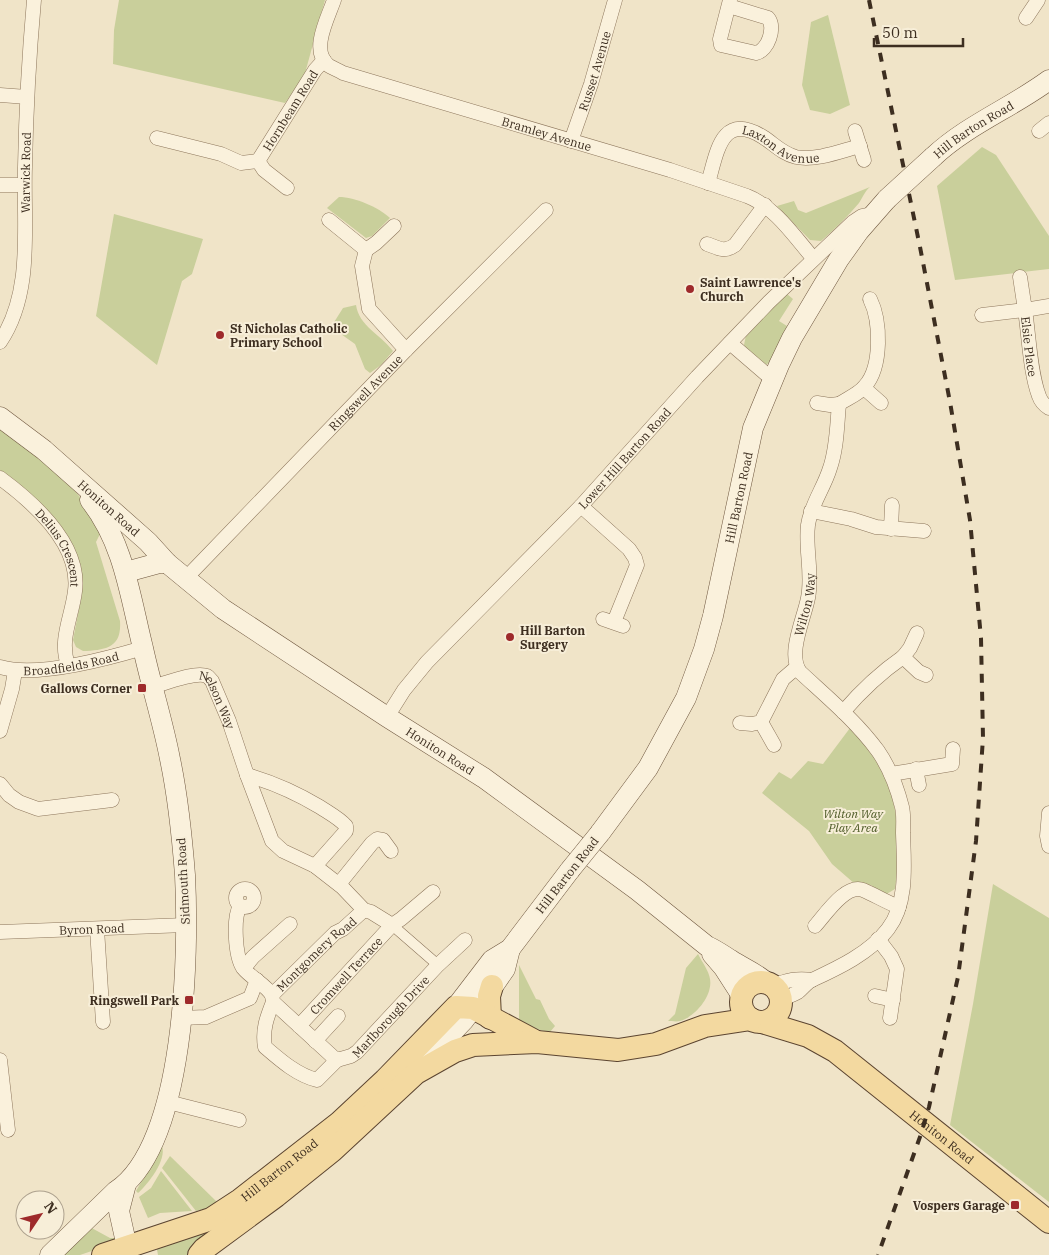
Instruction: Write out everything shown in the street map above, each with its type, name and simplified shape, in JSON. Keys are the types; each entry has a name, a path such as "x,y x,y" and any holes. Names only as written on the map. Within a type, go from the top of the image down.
{"main road":[{"name":"Hill Barton Road","path":"1028,96 1049,80"},
{"name":"Hill Barton Road","path":"199,1255 204,1248 276,1196 332,1151 416,1073 473,1011 492,960 510,949 600,833 648,768 686,698 704,649 713,616 753,428 792,338 821,287 839,259 881,206 942,148 982,120 1028,96 1049,89"},
{"name":"Honiton Road","path":"0,417 24,433 98,496 141,535 167,563 223,609 387,717 484,778 668,914 707,946 719,951 730,960 762,978 775,993 813,1027 834,1051"},
{"name":"Honiton Road","path":"73,476 78,487 101,515 119,550 126,572"},
{"path":"126,572 167,563"},
{"name":"Sidmouth Road","path":"50,1255 116,1191 126,1184 145,1159 162,1123 177,1054 186,925 178,806 170,758 142,648 126,572"},
{"name":"Honiton Road","path":"707,946 714,958 724,968 742,998"},
{"name":"Hill Barton Road","path":"492,986 505,968 510,949"},
{"path":"416,1073 455,1051 473,1045 536,1042 618,1050 656,1044 705,1026 757,1020 772,1018 779,1009 775,993 763,982 752,984 744,991 742,998 743,1010 757,1020"},
{"path":"492,986 489,996 473,1011 536,1042"},
{"path":"705,1026 742,998"},
{"name":"Hill Barton Road","path":"104,1255 129,1251 212,1219 240,1200 338,1123 391,1074 473,1011"},
{"name":"Honiton Road","path":"757,1020 808,1036 834,1051 1049,1222"},
{"name":"Sidmouth Road","path":"126,1184 119,1211 129,1251"}],"street":[{"name":"Warwick Road","path":"0,342 18,304 24,277 24,185 27,97 34,0"},
{"path":"326,62 320,49 321,40 334,0"},
{"name":"Russet Avenue","path":"571,141 591,84 615,0"},
{"path":"1026,18 1038,0"},
{"name":"Bramley Avenue","path":"326,62 343,73 747,196 765,206 813,258"},
{"name":"Hornbeam Road","path":"258,162 320,63 326,62"},
{"path":"0,95 27,97"},
{"name":"Laxton Avenue","path":"708,183 720,141 725,136 738,130 747,130 754,133 785,153 802,158 810,158 860,146"},
{"path":"856,131 864,160"},
{"name":"Hornbeam Road","path":"157,138 221,154 241,163 258,162"},
{"name":"Hornbeam Road","path":"258,162 264,170 288,188"},
{"path":"0,185 24,185"},
{"path":"708,244 728,250 735,245 765,206"},
{"name":"Lower Hill Barton Road","path":"387,717 404,690 426,662 581,506 730,343 813,258 853,222 881,206"},
{"name":"Ringswell Avenue","path":"186,578 406,350 546,210"},
{"path":"329,220 366,250"},
{"path":"394,226 366,250 362,266 369,309 406,350"},
{"name":"Elsie Place","path":"1020,277 1039,397 1043,404 1049,408"},
{"path":"818,403 839,404 864,388 873,373 878,345 878,325 870,300"},
{"name":"Elsie Place","path":"982,316 1049,306"},
{"path":"730,343 760,369 774,378"},
{"path":"864,388 881,403"},
{"name":"Wilton Way","path":"797,667 794,657 795,650 808,597 808,526 811,510 830,470 834,454 839,404"},
{"name":"Delius Crescent","path":"0,478 13,488 58,533 72,561 76,590 64,642 64,655 68,666"},
{"path":"891,529 892,505"},
{"path":"581,506 629,549 637,565 614,622"},
{"path":"811,510 876,527 924,531"},
{"path":"843,712 865,687 902,657 910,648 917,634"},
{"name":"Broadfields Road","path":"0,667 15,671 68,666 142,648"},
{"path":"902,657 912,667 926,675"},
{"path":"761,722 783,679 797,667 863,732 879,752 891,774 902,809 904,860 902,893 899,907 887,930 859,955 832,971 812,980 786,980 775,993"},
{"path":"0,731 15,671"},
{"name":"Nelson Way","path":"152,687 184,678 208,676 212,681 229,721 272,841 283,851 316,866 339,884 364,910 371,912 392,925"},
{"path":"740,723 752,724 761,722"},
{"path":"761,722 774,745"},
{"path":"891,774 952,764 953,749"},
{"path":"916,770 919,786"},
{"path":"247,775 274,783 299,795 340,819 346,826 346,830 316,866"},
{"path":"0,784 9,795 19,802 38,809 112,800"},
{"path":"1049,813 1047,829 1049,846"},
{"path":"339,884 372,843 378,839 383,840 391,851"},
{"path":"815,926 844,894 852,889 862,889 899,907"},
{"name":"Cromwell Terrace","path":"299,1026 392,925 433,892"},
{"path":"240,906 235,923 240,960 244,968 258,980 271,996"},
{"name":"Montgomery Road","path":"271,996 335,932 343,929 364,910"},
{"path":"244,968 253,957 290,924"},
{"name":"Byron Road","path":"0,932 186,925"},
{"path":"392,925 438,965"},
{"path":"97,929 103,1022"},
{"path":"878,939 891,956 897,969 890,1018"},
{"name":"Marlborough Drive","path":"271,996 263,1032 265,1047 297,1071 317,1080 337,1060 351,1056 356,1052 438,965 465,940"},
{"path":"250,998 258,980"},
{"path":"181,1018 206,1016 263,994 271,996"},
{"name":"Marlborough Drive","path":"271,996 314,1041 337,1060"},
{"path":"875,996 893,1000"},
{"path":"314,1041 338,1016"},
{"path":"0,1060 8,1130"},
{"path":"168,1102 239,1120"},
{"path":"7,1112 21,1110"}],"green space":[{"path":"119,0 325,0 304,77 285,103 113,64 114,30"},
{"path":"828,15 850,105 830,114 810,110 802,85 811,22"},
{"path":"982,147 996,155 1049,236 1049,269 955,280 937,186"},
{"path":"870,187 850,213 821,241 810,240 777,206 794,201 798,210 806,213"},
{"path":"339,197 366,203 390,218 372,236 366,238 327,208"},
{"path":"114,214 203,239 192,274 182,281 157,365 96,316"},
{"path":"787,294 793,299 779,321 787,326 773,359 766,365 747,352 744,345 746,335"},
{"path":"356,305 361,319 393,351 381,365 370,373 365,369 355,344 331,327 343,308"},
{"path":"0,429 58,474 83,501 93,516 101,532 96,542 120,621 118,637 110,646 98,650 83,651 76,647 73,640 81,598 81,576 0,470"},
{"name":"Wilton Way Play Area","path":"850,728 879,764 895,808 899,863 895,889 885,895 871,885 855,884 832,864 809,831 762,793 779,772 791,779 808,761 823,764"},
{"path":"993,884 1049,918 1049,1202 950,1125"},
{"path":"698,954 710,979 709,992 706,999 686,1019 668,1021 675,1014 686,968"},
{"path":"519,965 536,999 540,1000 549,1019 555,1026 550,1032 535,1029 519,1022"},
{"path":"162,1146 163,1152 159,1165 147,1184 138,1193 136,1191"},
{"path":"170,1156 217,1202 208,1208 196,1211 162,1168"},
{"path":"161,1171 192,1211 160,1213 148,1218 139,1197 151,1188"},
{"path":"227,1216 187,1255 158,1255 156,1244"},
{"path":"88,1226 110,1238 116,1238 118,1242 80,1255 56,1255"}],"railway":[{"path":"869,0 920,247 950,402 970,520 981,638 983,738 976,841 958,977 929,1107 878,1255"}],"place":[{"name":"Saint Lawrence's Church","path":"690,289"},
{"name":"St Nicholas Catholic Primary School","path":"220,335"},
{"name":"Hill Barton Surgery","path":"510,637"},
{"name":"Gallows Corner","path":"142,688"},
{"name":"Ringswell Park","path":"189,1000"},
{"name":"Vospers Garage","path":"1015,1205"}]}
